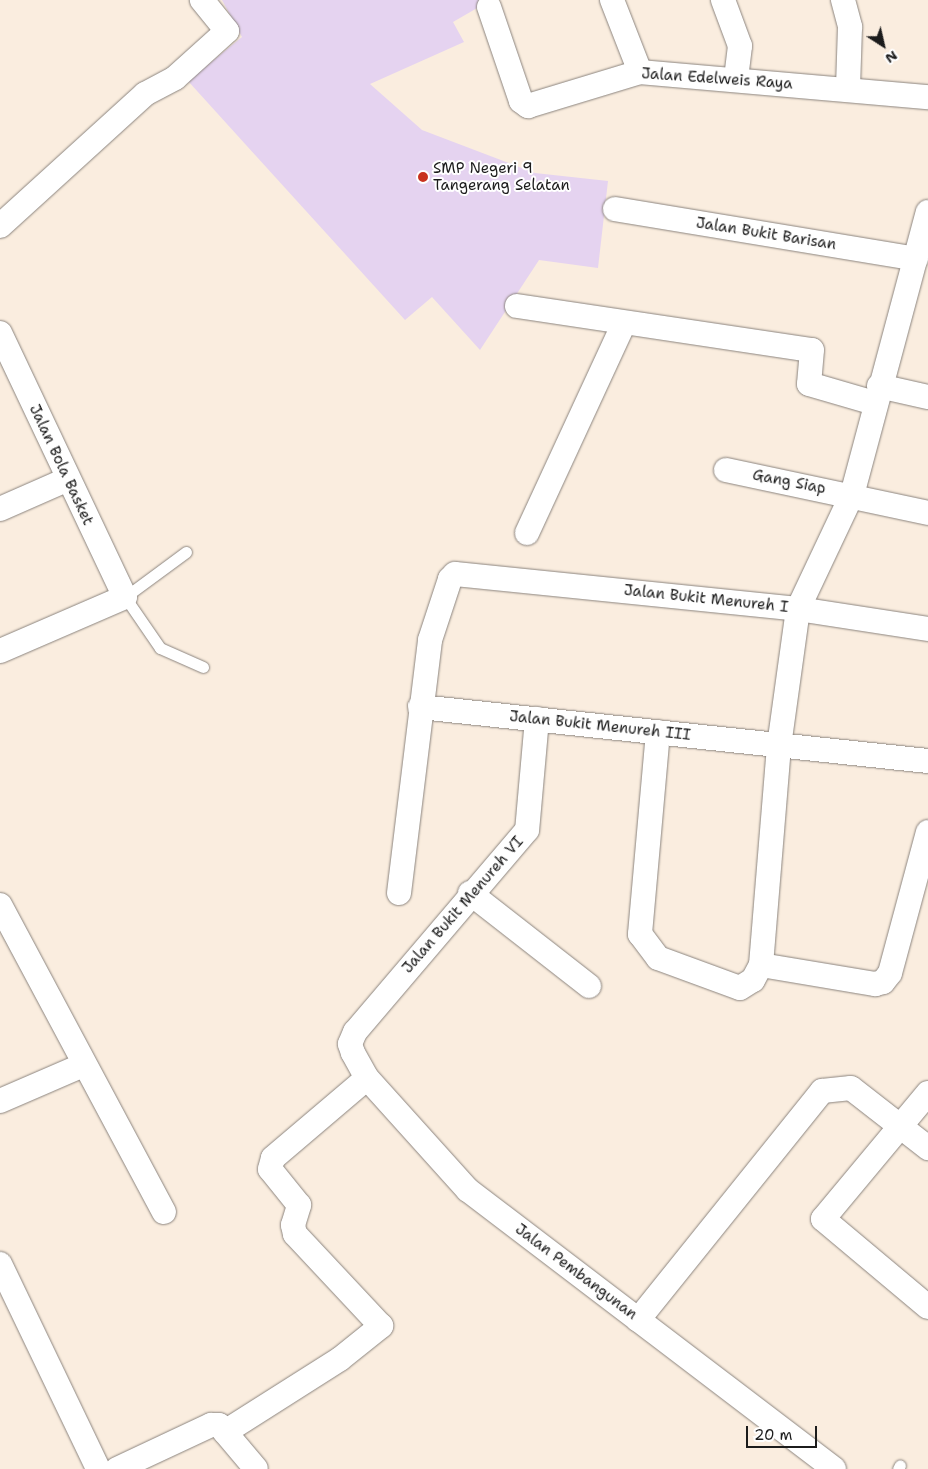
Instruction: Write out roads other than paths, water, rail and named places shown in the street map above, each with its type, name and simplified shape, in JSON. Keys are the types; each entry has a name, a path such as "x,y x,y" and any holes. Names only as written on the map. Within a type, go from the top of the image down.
{"street":[{"path":"0,226 145,94 175,78 227,31 202,0"},
{"path":"612,0 640,72"},
{"path":"723,0 740,46 736,79"},
{"path":"843,0 851,47 848,88"},
{"name":"Jalan Edelweis Raya","path":"489,7 521,100 528,106 640,72 848,88 928,97"},
{"name":"Jalan Bukit Barisan","path":"615,209 919,270"},
{"path":"928,212 919,270 877,394 852,494 798,609 928,629"},
{"path":"517,306 812,350 809,384 877,394 928,397"},
{"path":"527,532 624,323"},
{"name":"Jalan Bola Basket","path":"0,332 66,480 125,597"},
{"name":"Gang Siap","path":"726,470 852,494 928,513"},
{"path":"0,509 66,480"},
{"name":"Jalan Bukit Menureh I","path":"420,707 430,640 450,579 456,574 798,609 779,746 761,965"},
{"path":"0,652 125,597"},
{"path":"399,893 420,707"},
{"name":"Jalan Bukit Menureh III","path":"420,707 928,761"},
{"name":"Jalan Bukit Menureh VI","path":"350,1044 355,1032 470,893 527,830 537,719"},
{"path":"658,732 640,934 643,943 658,958 734,988 748,985 761,965 875,984 883,982 890,973 928,832"},
{"path":"470,893 589,986"},
{"path":"0,905 83,1065 164,1212"},
{"name":"Jalan Pembangunan","path":"350,1044 366,1078 468,1190 834,1469"},
{"path":"0,1101 83,1065"},
{"path":"225,1432 340,1359 381,1326 295,1234 293,1226 299,1205 270,1169 273,1158 366,1078"},
{"path":"638,1320 822,1091 852,1088 928,1148"},
{"path":"928,1093 823,1219 928,1307"},
{"path":"0,1264 98,1469"},
{"path":"117,1469 211,1425 225,1432 256,1469"}],"lane":[{"path":"186,552 125,597 160,648 203,667"}],"place":[{"name":"SMP Negeri 9 Tangerang Selatan","path":"423,177"}]}
